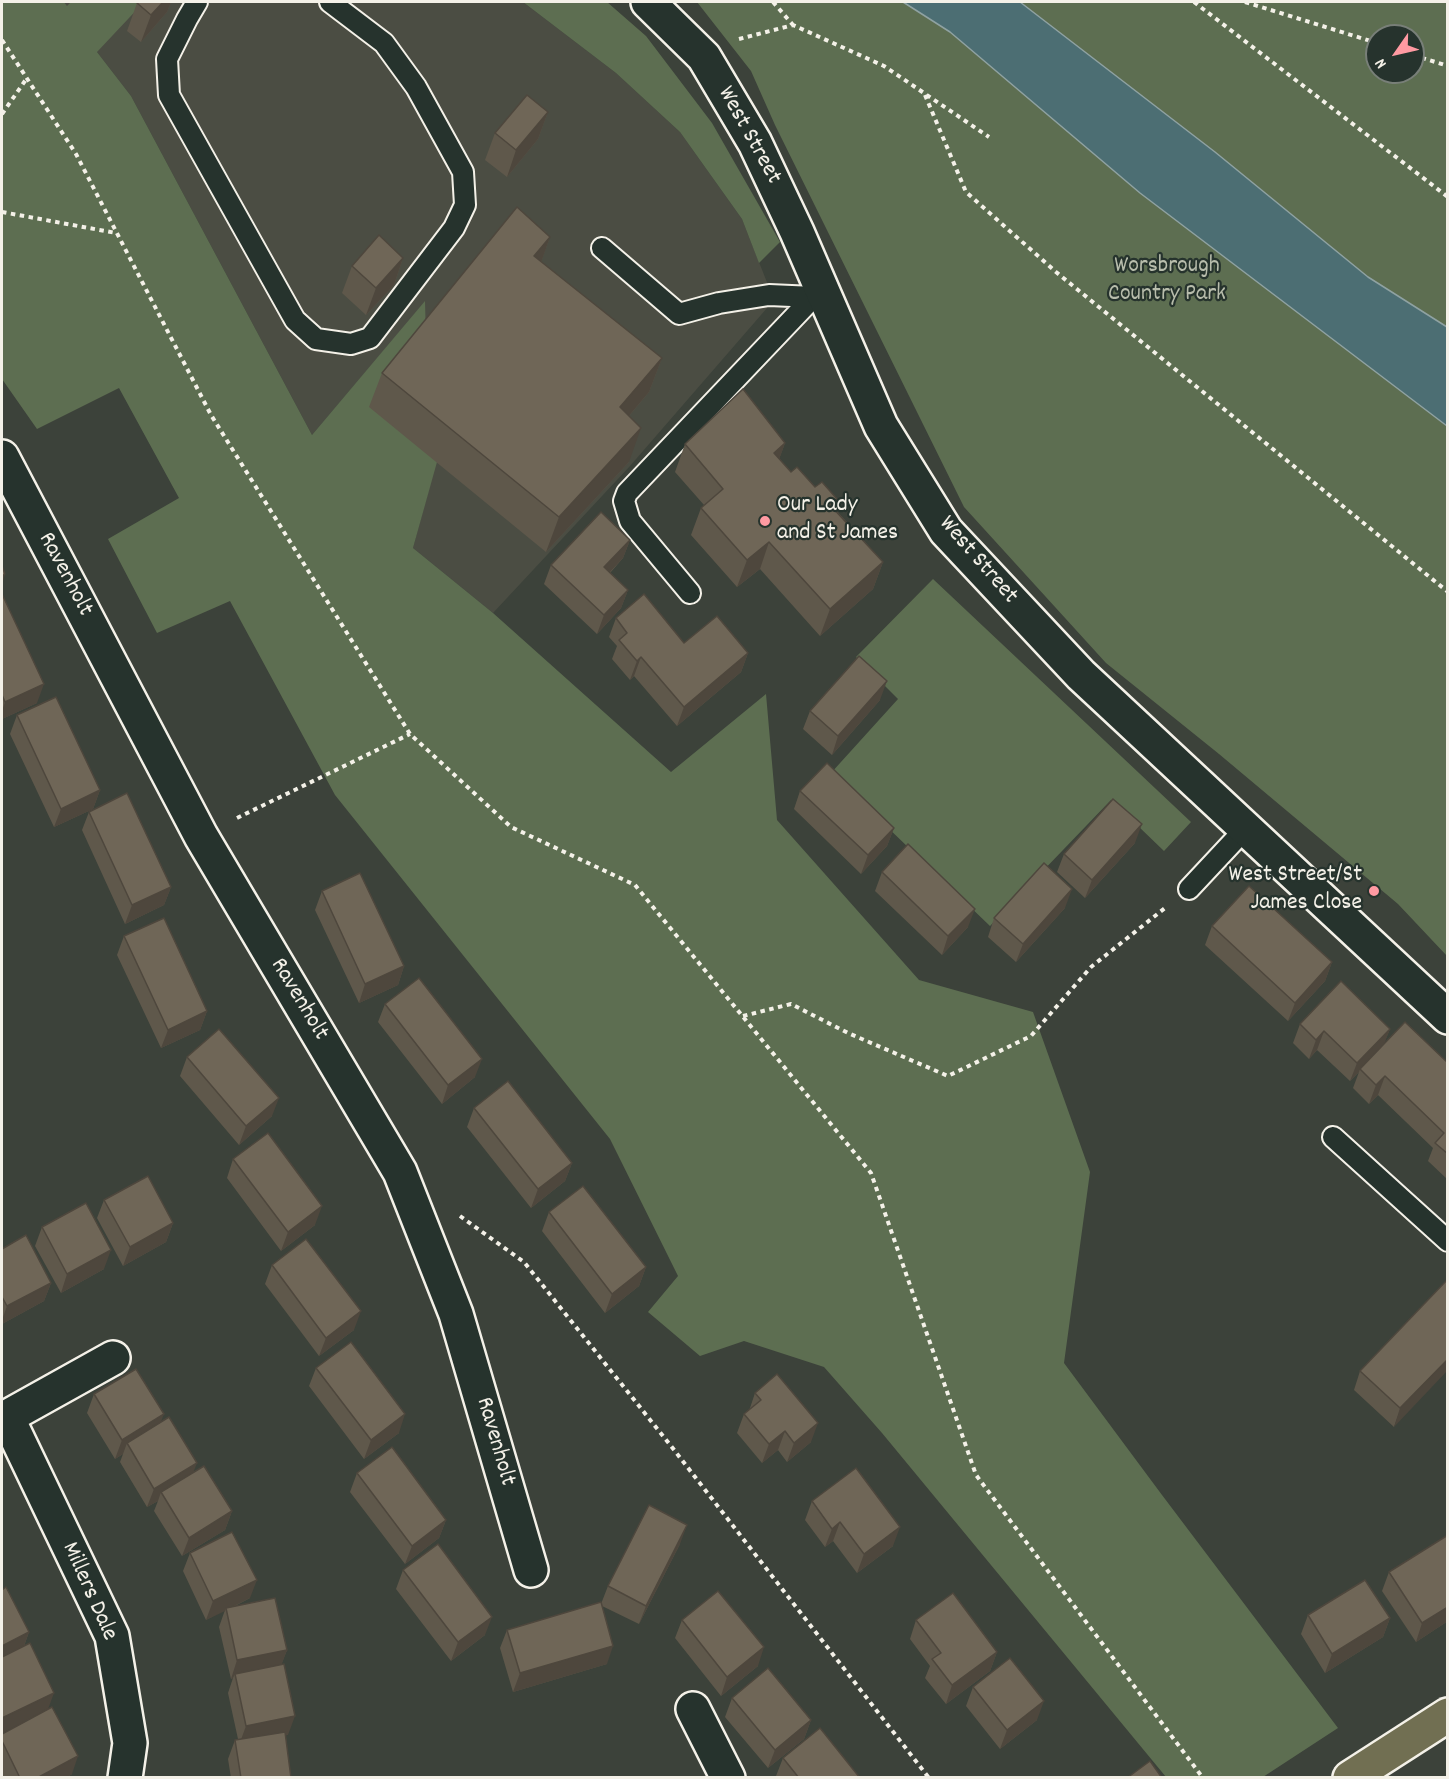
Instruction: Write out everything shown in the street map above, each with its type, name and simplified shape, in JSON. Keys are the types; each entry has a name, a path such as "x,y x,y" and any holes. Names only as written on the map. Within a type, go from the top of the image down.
{"highway":[{"path":"1350,1778 1448,1715"}],"street":[{"name":"West Street","path":"648,2 704,57 755,143 818,293 881,426 946,531 1081,675 1448,1017"},
{"name":"Ravenholt","path":"2,457 201,836 400,1172 456,1314 531,1570"},
{"name":"Millers Dale","path":"113,1359 4,1412 112,1636 130,1743 125,1778"},
{"path":"693,1709 728,1778"}],"lane":[{"path":"197,2 167,59 169,94 296,320 316,339 351,344 370,338 454,228 465,205 463,172 416,87 384,43 330,2"},
{"path":"602,248 679,314 719,303 769,295 818,293"},
{"path":"690,593 630,522 624,501 627,493 818,293"},
{"path":"1189,889 1245,828"},
{"path":"1333,1137 1448,1241"}],"path":[{"path":"773,2 793,24 884,66 989,137"},
{"path":"1194,2 1448,197"},
{"path":"1245,2 1365,39"},
{"path":"704,57 728,42 793,24"},
{"path":"2,40 76,154 211,415 410,734 511,827 635,885 871,1173 976,1475 1203,1778"},
{"path":"1425,59 1448,66"},
{"path":"2,114 27,78"},
{"path":"925,95 966,192 1056,272 1448,592"},
{"path":"2,212 117,234"},
{"path":"201,836 410,734"},
{"path":"742,1016 791,1004 948,1076 1031,1036 1091,967 1189,889"},
{"path":"457,1213 524,1262 671,1446 929,1778"}],"shaded area":[{"path":"64,2 523,2 616,73 680,132 742,219 774,300 630,466 493,613 413,548 436,462 369,407 425,302 312,435 131,96 97,52"}],"green space":[{"path":"2,2 64,2 67,6 71,2 144,2 97,52 131,96 312,435 425,301 426,340 437,462 413,548 493,613 671,772 766,694 777,820 919,980 1033,1012 1090,1172 1064,1363 1338,1728 1263,1777 1166,1777 882,1433 824,1367 744,1341 700,1356 648,1312 678,1276 610,1139 335,795 230,601 157,633 108,539 179,498 119,388 37,429 2,379"},
{"path":"523,2 607,2 646,36 712,123 780,242 759,263 742,219 680,132 616,73"},
{"name":"Worsbrough Country Park","path":"697,2 1447,2 1447,956 1398,904 1106,663 964,507 775,125 751,71"},
{"path":"933,579 1191,822 1164,851 1111,800 990,926 831,773 898,699 856,657"}],"water":[{"path":"903,2 1020,2 1215,152 1368,277 1447,327 1447,426 1140,193 950,32"}],"building":[{"path":"163,2 151,15 137,3"},
{"path":"527,95 548,112 516,150 495,133"},
{"path":"517,207 550,237 534,256 662,358 620,407 641,428 559,517 382,373"},
{"path":"379,235 403,258 376,288 352,266"},
{"name":"Our Lady and St James","path":"743,389 785,443 774,453 791,472 797,467 815,487 822,482 837,499 830,505 883,562 830,609 769,542 747,560 701,508 723,489 685,444"},
{"path":"601,512 630,540 604,567 628,590 604,615 551,565"},
{"path":"2,594 44,684 5,702 2,695"},
{"path":"644,594 684,643 717,616 748,653 684,707 641,657 637,661 619,640 627,633 616,618"},
{"path":"859,656 887,681 838,736 810,711"},
{"path":"56,697 100,790 61,809 17,715"},
{"path":"827,763 894,828 868,855 800,791"},
{"path":"127,793 171,887 132,905 89,812"},
{"path":"1113,799 1142,824 1092,880 1064,854"},
{"path":"908,844 975,909 948,936 882,872"},
{"path":"1044,863 1072,889 1023,944 994,918"},
{"path":"360,873 404,966 365,984 322,891"},
{"path":"1249,886 1332,962 1295,1003 1212,926"},
{"path":"164,918 207,1011 168,1030 124,936"},
{"path":"419,978 482,1059 448,1085 385,1004"},
{"path":"1341,981 1390,1029 1357,1063 1324,1031 1316,1040 1300,1024"},
{"path":"1405,1022 1448,1063 1448,1154 1435,1143 1444,1133 1385,1076 1376,1085 1360,1069"},
{"path":"219,1029 279,1098 246,1126 187,1057"},
{"path":"508,1081 572,1163 538,1189 474,1108"},
{"path":"268,1133 322,1206 288,1232 233,1159"},
{"path":"148,1176 173,1223 130,1247 104,1200"},
{"path":"583,1186 646,1267 612,1294 549,1212"},
{"path":"86,1203 111,1250 67,1274 42,1227"},
{"path":"26,1235 51,1283 7,1306 2,1297 2,1249"},
{"path":"306,1239 361,1311 326,1338 272,1265"},
{"path":"1448,1279 1448,1359 1400,1408 1360,1371"},
{"path":"351,1342 405,1414 371,1440 316,1368"},
{"path":"136,1369 164,1414 122,1440 94,1394"},
{"path":"777,1374 818,1423 794,1443 785,1431 769,1444 744,1414 761,1400 755,1393"},
{"path":"169,1417 197,1463 154,1489 127,1443"},
{"path":"392,1447 446,1520 412,1546 357,1473"},
{"path":"204,1466 232,1511 189,1538 161,1492"},
{"path":"856,1468 900,1527 864,1554 840,1522 832,1529 812,1501"},
{"path":"649,1505 687,1525 646,1606 608,1586"},
{"path":"232,1532 257,1580 213,1601 190,1553"},
{"path":"1448,1535 1448,1607 1422,1623 1389,1572"},
{"path":"438,1544 492,1617 458,1642 403,1570"},
{"path":"1365,1580 1390,1618 1332,1654 1308,1615"},
{"path":"6,1587 29,1632 2,1646 2,1590"},
{"path":"718,1591 764,1647 727,1677 682,1620"},
{"path":"953,1593 997,1652 952,1685 932,1659 941,1653 916,1620"},
{"path":"275,1598 287,1650 237,1660 226,1608"},
{"path":"601,1602 613,1646 520,1673 507,1630"},
{"path":"30,1643 54,1693 2,1718 2,1657"},
{"path":"1010,1658 1044,1701 1007,1730 973,1687"},
{"path":"284,1664 295,1716 246,1726 235,1674"},
{"path":"768,1668 811,1720 775,1750 732,1698"},
{"path":"52,1707 78,1756 37,1778 20,1778 2,1741 2,1734"},
{"path":"820,1728 860,1778 799,1778 783,1758"},
{"path":"285,1732 291,1778 241,1778 235,1740"},
{"path":"1150,1761 1162,1778 1127,1778"}],"place":[{"name":"Our Lady and St James","path":"765,521"},
{"name":"West Street/St James Close","path":"1374,891"}]}
